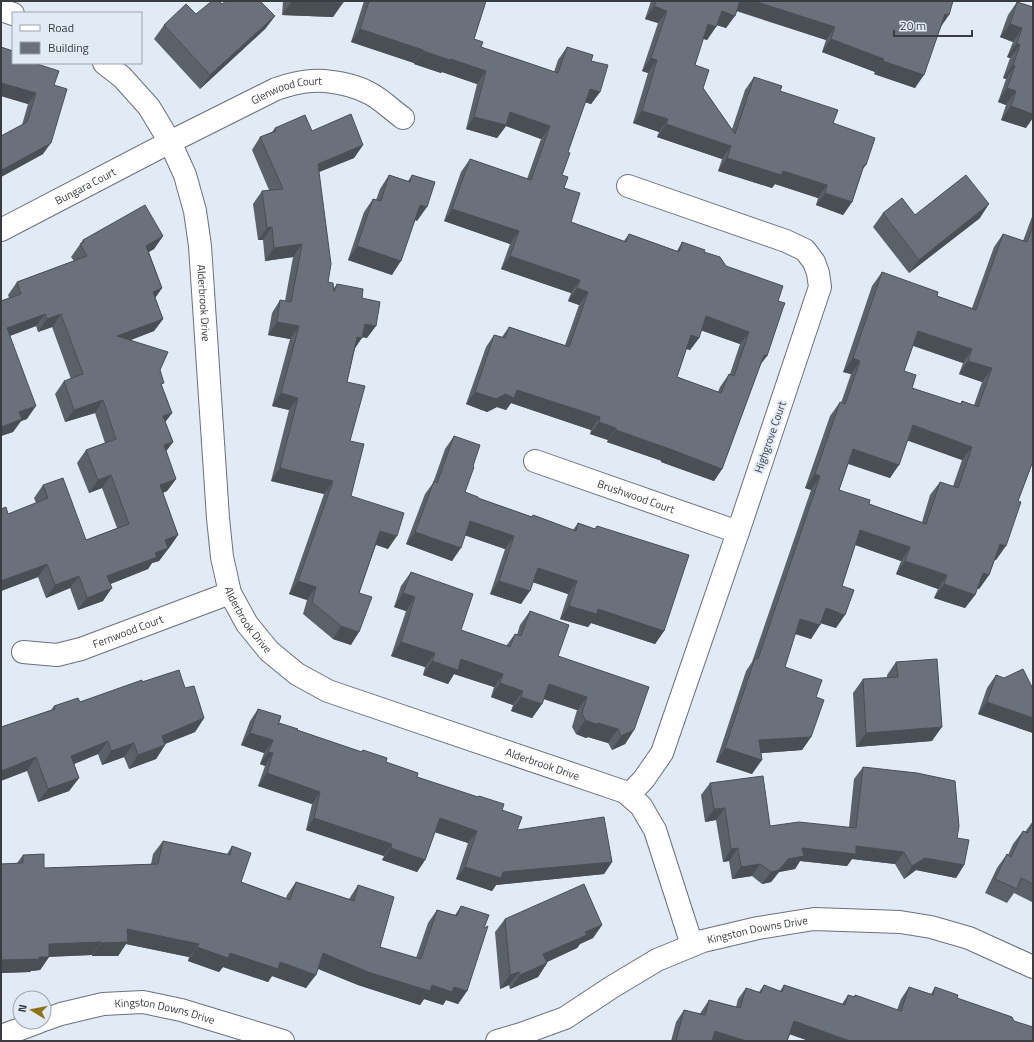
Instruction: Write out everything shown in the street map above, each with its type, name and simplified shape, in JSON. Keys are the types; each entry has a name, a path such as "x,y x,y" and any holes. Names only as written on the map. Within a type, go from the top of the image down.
{"street":[{"path":"1,10 12,14"},
{"name":"Alderbrook Drive","path":"105,64 122,77 149,107 170,142 185,175 195,211 200,246 218,518 222,557 230,593 247,624 269,651 297,674 328,690 625,792 641,806 655,830 692,945"},
{"name":"Glenwood Court","path":"170,142 276,89 306,81 320,80 336,82 357,88 371,94 403,118"},
{"name":"Bungara Court","path":"1,230 170,142"},
{"name":"Highgrove Court","path":"628,186 786,241 805,250 814,262 818,273 820,287 662,752 644,779 629,795"},
{"name":"Brushwood Court","path":"535,460 738,532"},
{"name":"Fernwood Court","path":"23,652 57,655 81,649 230,593"},
{"name":"Kingston Downs Drive","path":"497,1041 565,1018 612,986 657,960 703,940 758,928 814,919 900,922 931,927 969,938 1033,967"},
{"name":"Kingston Downs Drive","path":"52,1017 103,1004 143,1002 181,1010 284,1041"},
{"path":"1,1036 17,1030"}],"building":[{"path":"212,1 219,1 222,4 226,1 260,1 275,16 210,75 164,25 186,4 196,14"},
{"path":"298,1 343,1 343,3"},
{"path":"369,1 486,1 474,39 483,42 481,47 558,73 567,47 593,55 591,61 608,65 600,92 590,89 568,152 570,153 562,175 568,177 564,188 580,193 571,222 626,242 629,234 679,252 682,242 705,250 704,252 720,257 726,266 783,286 778,301 785,303 767,356 764,355 722,469 616,430 616,428 599,422 600,417 517,390 514,398 505,394 496,399 475,392 494,335 505,338 509,327 569,347 588,292 577,288 580,280 510,256 519,231 452,209 470,159 531,180 550,126 510,112 506,125 474,117 486,71 360,29","holes":["706,316 749,332 734,376 729,374 721,393 677,377 691,335 699,338"]},
{"path":"656,1 740,1 735,16 722,11 716,27 708,24 695,65 709,70 703,88 735,134 754,77 782,86 780,91 838,110 833,123 875,138 866,165 864,165 852,202 825,193 827,185 783,171 781,175 727,158 731,146 666,124 668,119 642,111 657,60 651,58 667,11 654,6"},
{"path":"754,1 953,1 949,15 945,14 924,75 883,61 884,59 831,39 835,27"},
{"path":"1017,2 1033,7 1033,114 1011,106 1016,91 1007,88 1015,66 1013,65 1020,45 1017,43 1022,28 1010,24"},
{"path":"1,47 12,51 12,64 37,64 59,71 54,85 67,89 51,143 2,170 1,136 27,122 36,93 1,83"},
{"path":"351,114 363,145 318,164 331,264 328,282 333,283 334,292 337,284 363,289 362,298 380,302 376,326 365,324 362,338 357,337 347,382 365,386 350,441 364,444 351,496 404,513 397,536 380,531 359,593 372,597 359,632 341,626 312,602 316,587 298,581 333,481 280,468 298,398 281,393 299,326 277,322 280,300 291,302 302,244 274,248 272,227 267,228 262,191 283,189 260,137 276,131 275,128 305,115 312,131"},
{"path":"389,175 410,182 412,175 435,182 427,207 420,205 401,261 357,246 373,199 381,201"},
{"path":"966,175 989,204 919,260 883,213 902,198 915,215"},
{"path":"145,205 163,236 146,246 162,288 153,292 163,319 117,336 168,352 160,370 164,383 161,384 172,413 163,416 173,442 164,445 176,479 160,485 178,535 165,540 168,548 155,553 157,557 107,576 112,588 87,598 79,576 55,585 47,564 1,581 1,509 6,507 8,514 48,498 43,485 63,478 86,540 129,524 111,475 98,480 86,450 116,439 103,400 74,410 64,381 83,374 61,314 47,319 45,314 7,328 36,406 19,412 22,419 1,427 1,301 21,294 17,282 87,256 80,244 84,242 83,240"},
{"path":"1033,226 1033,461 1018,501 1021,502 1006,546 1000,544 989,575 983,573 975,595 944,584 947,575 905,561 910,547 860,530 842,586 854,590 845,615 826,608 820,625 800,619 785,667 822,680 816,697 824,700 811,737 759,740 762,760 725,748 755,658 758,659 820,476 815,474 840,402 845,404 860,361 853,358 882,272 938,292 937,296 976,310 1003,234 1027,242","holes":["918,331 972,349 968,361 992,368 978,407 962,401 961,404 912,388 916,375 904,371","913,425 972,447 958,488 940,482 926,524 869,504 870,500 839,490 853,449 899,465"]},
{"path":"454,436 480,445 465,492 532,517 533,515 576,531 578,523 595,529 597,526 689,555 664,631 598,609 597,614 569,606 577,581 538,568 530,591 499,581 514,536 470,521 461,548 415,532 434,481 437,483"},
{"path":"411,572 473,594 461,630 510,647 515,634 521,636 530,611 569,625 558,656 649,687 634,730 621,736 618,729 585,720 582,713 587,697 549,684 542,704 521,697 523,691 500,683 503,674 461,659 458,670 432,661 435,653 401,642 415,597 403,593"},
{"path":"937,659 942,727 866,733 863,679 898,677 896,662"},
{"path":"1023,669 1033,689 1033,718 987,702 996,675 1004,678"},
{"path":"179,670 185,688 194,686 204,718 162,736 165,745 138,755 134,743 111,751 108,741 71,756 79,778 48,789 36,757 1,771 1,727 55,709 54,706 78,698 80,702 142,680 142,682"},
{"path":"258,709 281,716 278,725 279,723 362,752 363,750 387,758 386,762 418,773 417,777 504,804 502,810 522,817 517,830 604,817 612,862 503,872 501,878 465,867 477,831 440,818 425,860 391,848 392,844 314,818 320,792 267,773 273,753 268,752 273,740 250,733"},
{"path":"863,767 917,773 955,781 959,826 957,838 969,840 964,865 925,858 912,866 904,852 856,846 856,854 802,848 804,856 788,859 779,870 771,872 760,864 741,867 738,848 731,849 725,808 714,809 710,783 763,776 770,826 799,822 856,828"},
{"path":"1033,822 1033,884 1021,878 1017,889 995,879 1007,854 1011,857 1023,831 1028,833"},
{"path":"163,841 230,855 232,846 251,853 241,882 290,900 296,882 354,901 358,885 394,897 380,947 421,959 437,910 457,916 461,906 489,915 484,928 488,926 467,991 454,987 452,992 432,985 430,991 368,972 323,953 316,975 280,962 278,969 230,953 228,958 197,947 199,944 127,929 128,942 49,944 49,957 39,957 40,959 1,960 1,864 23,863 23,855 44,854 44,868 158,864"},
{"path":"584,884 602,925 585,932 587,935 543,954 547,963 520,975 519,972 510,975 505,919"},
{"path":"764,985 782,992 784,985 845,1005 848,995 855,997 855,995 901,1011 909,987 933,995 935,987 958,995 957,998 1012,1017 1014,1021 1033,1027 1033,1041 850,1041 794,1021 787,1041 746,1041 715,1031 712,1041 676,1041 684,1010 705,1015 709,1000 740,1008 746,988 761,993"}]}
